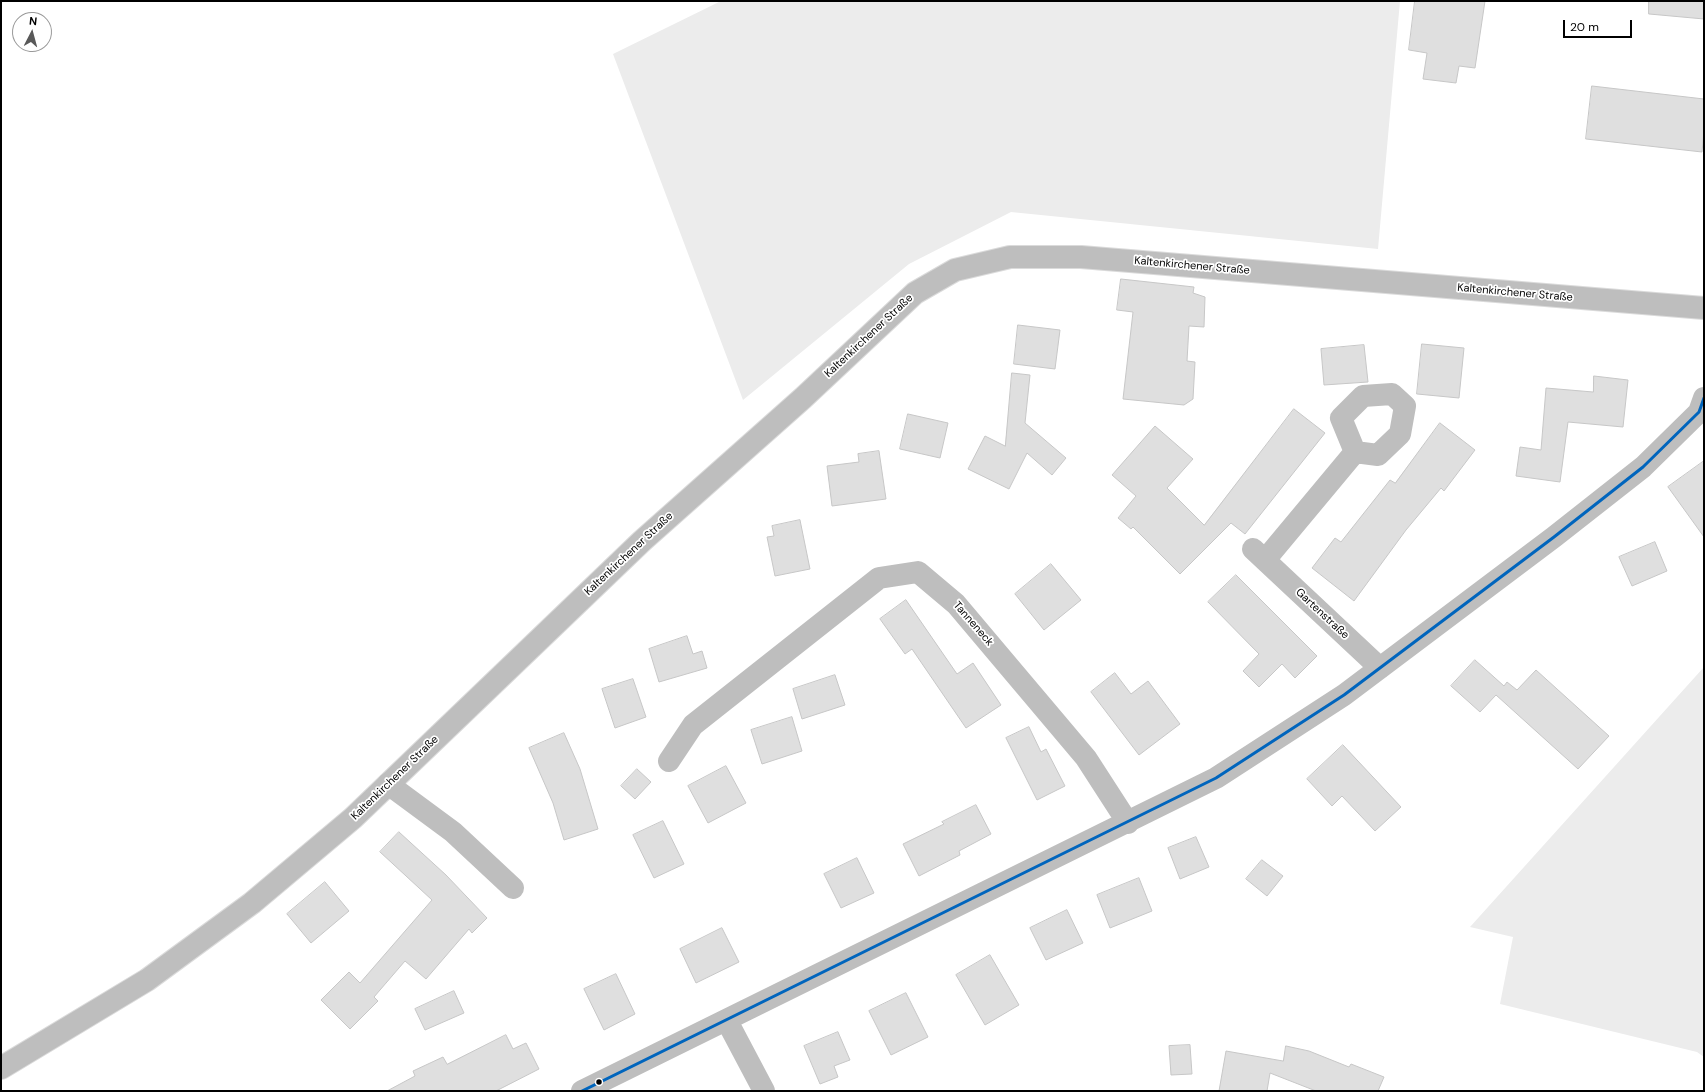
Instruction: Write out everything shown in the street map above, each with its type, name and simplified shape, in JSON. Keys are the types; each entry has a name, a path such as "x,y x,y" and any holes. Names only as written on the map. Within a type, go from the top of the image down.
{"street":[{"name":"Kaltenkirchener Straße","path":"1,1068 147,980 252,903 353,818 642,541 803,398 915,293 955,270 1010,257 1081,257 1704,308"},
{"path":"582,1091 1128,823 1216,778 1344,695 1643,468 1699,412 1704,398"},
{"name":"Gartenstraße","path":"1355,452 1259,554 1380,668"},
{"name":"Tanneneck","path":"669,761 693,725 879,578 918,572 956,604 1086,758 1128,823"},
{"path":"388,784 453,832 513,888"},
{"path":"727,1020 764,1091"}],"shaded area":[{"path":"721,1 1400,1 1378,249 1011,212 909,264 743,400 613,54"},
{"path":"1704,667 1704,1057 1697,1052 1500,1004 1513,937 1470,927"}],"building":[{"path":"1415,1 1485,1 1475,68 1459,66 1456,83 1423,79 1427,53 1409,50"},
{"path":"1649,1 1704,1 1704,19 1649,14"},
{"path":"1592,86 1704,99 1704,132 1702,152 1586,139"},
{"path":"1121,279 1194,287 1193,293 1205,297 1204,327 1189,326 1187,361 1195,362 1193,399 1184,405 1123,399 1133,312 1117,310"},
{"path":"1018,325 1060,330 1055,369 1014,364"},
{"path":"1422,344 1464,348 1459,398 1417,394"},
{"path":"1364,345 1368,382 1324,385 1321,349"},
{"path":"1012,373 1030,375 1025,423 1066,458 1052,475 1027,453 1009,489 968,469 985,436 1005,446"},
{"path":"1594,376 1628,380 1623,427 1568,422 1560,482 1516,476 1520,447 1541,450 1546,388 1593,392"},
{"path":"1294,409 1325,433 1245,534 1231,523 1180,574 1133,527 1131,529 1118,518 1136,496 1112,475 1155,426 1193,459 1167,488 1204,525"},
{"path":"908,414 948,423 940,458 900,449"},
{"path":"1440,423 1475,450 1444,491 1441,488 1406,530 1354,601 1312,568 1335,538 1341,542 1390,480 1395,483"},
{"path":"879,451 886,499 832,506 827,466 859,462 858,454"},
{"path":"1704,461 1704,537 1668,487"},
{"path":"800,520 810,569 775,576 767,537 774,536 772,526"},
{"path":"1655,542 1667,571 1632,586 1619,557"},
{"path":"1051,564 1081,600 1044,630 1015,594"},
{"path":"1236,575 1317,656 1295,678 1282,664 1259,687 1243,671 1259,654 1208,602"},
{"path":"906,600 957,674 973,663 1001,705 966,728 912,649 905,654 880,619"},
{"path":"687,636 693,654 702,651 707,668 659,682 649,649"},
{"path":"1475,660 1504,686 1507,682 1517,690 1536,670 1609,736 1578,769 1496,695 1480,712 1451,686"},
{"path":"1115,673 1131,694 1148,681 1180,724 1139,755 1091,692"},
{"path":"835,675 845,705 802,719 793,689"},
{"path":"633,679 646,717 615,728 602,689"},
{"path":"792,717 802,751 762,764 751,730"},
{"path":"1029,727 1041,752 1046,749 1065,786 1037,800 1006,738"},
{"path":"564,733 580,769 598,829 564,840 553,803 529,748"},
{"path":"1343,745 1401,807 1375,831 1342,796 1332,806 1307,779"},
{"path":"726,766 746,803 708,823 688,786"},
{"path":"637,769 651,782 635,799 621,786"},
{"path":"976,805 991,834 959,851 960,855 919,876 903,844 944,824 942,822"},
{"path":"663,821 684,864 654,878 633,835"},
{"path":"399,832 446,875 487,918 472,933 469,929 426,979 405,961 374,997 378,1001 350,1029 321,1000 349,972 360,983 432,900 380,852"},
{"path":"1196,837 1209,867 1180,879 1168,848"},
{"path":"857,858 874,893 841,908 824,874"},
{"path":"1262,860 1283,876 1267,896 1246,879"},
{"path":"1139,878 1152,911 1110,928 1097,895"},
{"path":"325,882 349,911 311,943 287,914"},
{"path":"1067,910 1083,943 1046,960 1030,928"},
{"path":"722,928 739,962 696,983 680,949"},
{"path":"990,955 1019,1005 985,1025 956,975"},
{"path":"616,974 635,1014 604,1030 584,989"},
{"path":"454,991 464,1013 425,1030 415,1009"},
{"path":"906,993 928,1037 891,1055 869,1011"},
{"path":"838,1032 850,1060 834,1066 838,1077 820,1084 804,1046"},
{"path":"506,1035 513,1049 526,1043 539,1069 496,1091 387,1091 415,1076 413,1071 443,1057 447,1064"},
{"path":"1190,1045 1192,1074 1171,1075 1169,1046"},
{"path":"1286,1046 1309,1051 1349,1067 1351,1064 1384,1077 1378,1091 1316,1091 1270,1073 1267,1091 1219,1091 1226,1051 1283,1061"}],"transit line":[{"path":"582,1091 1216,778 1344,695 1554,537 1643,467 1699,412 1704,398"}]}
